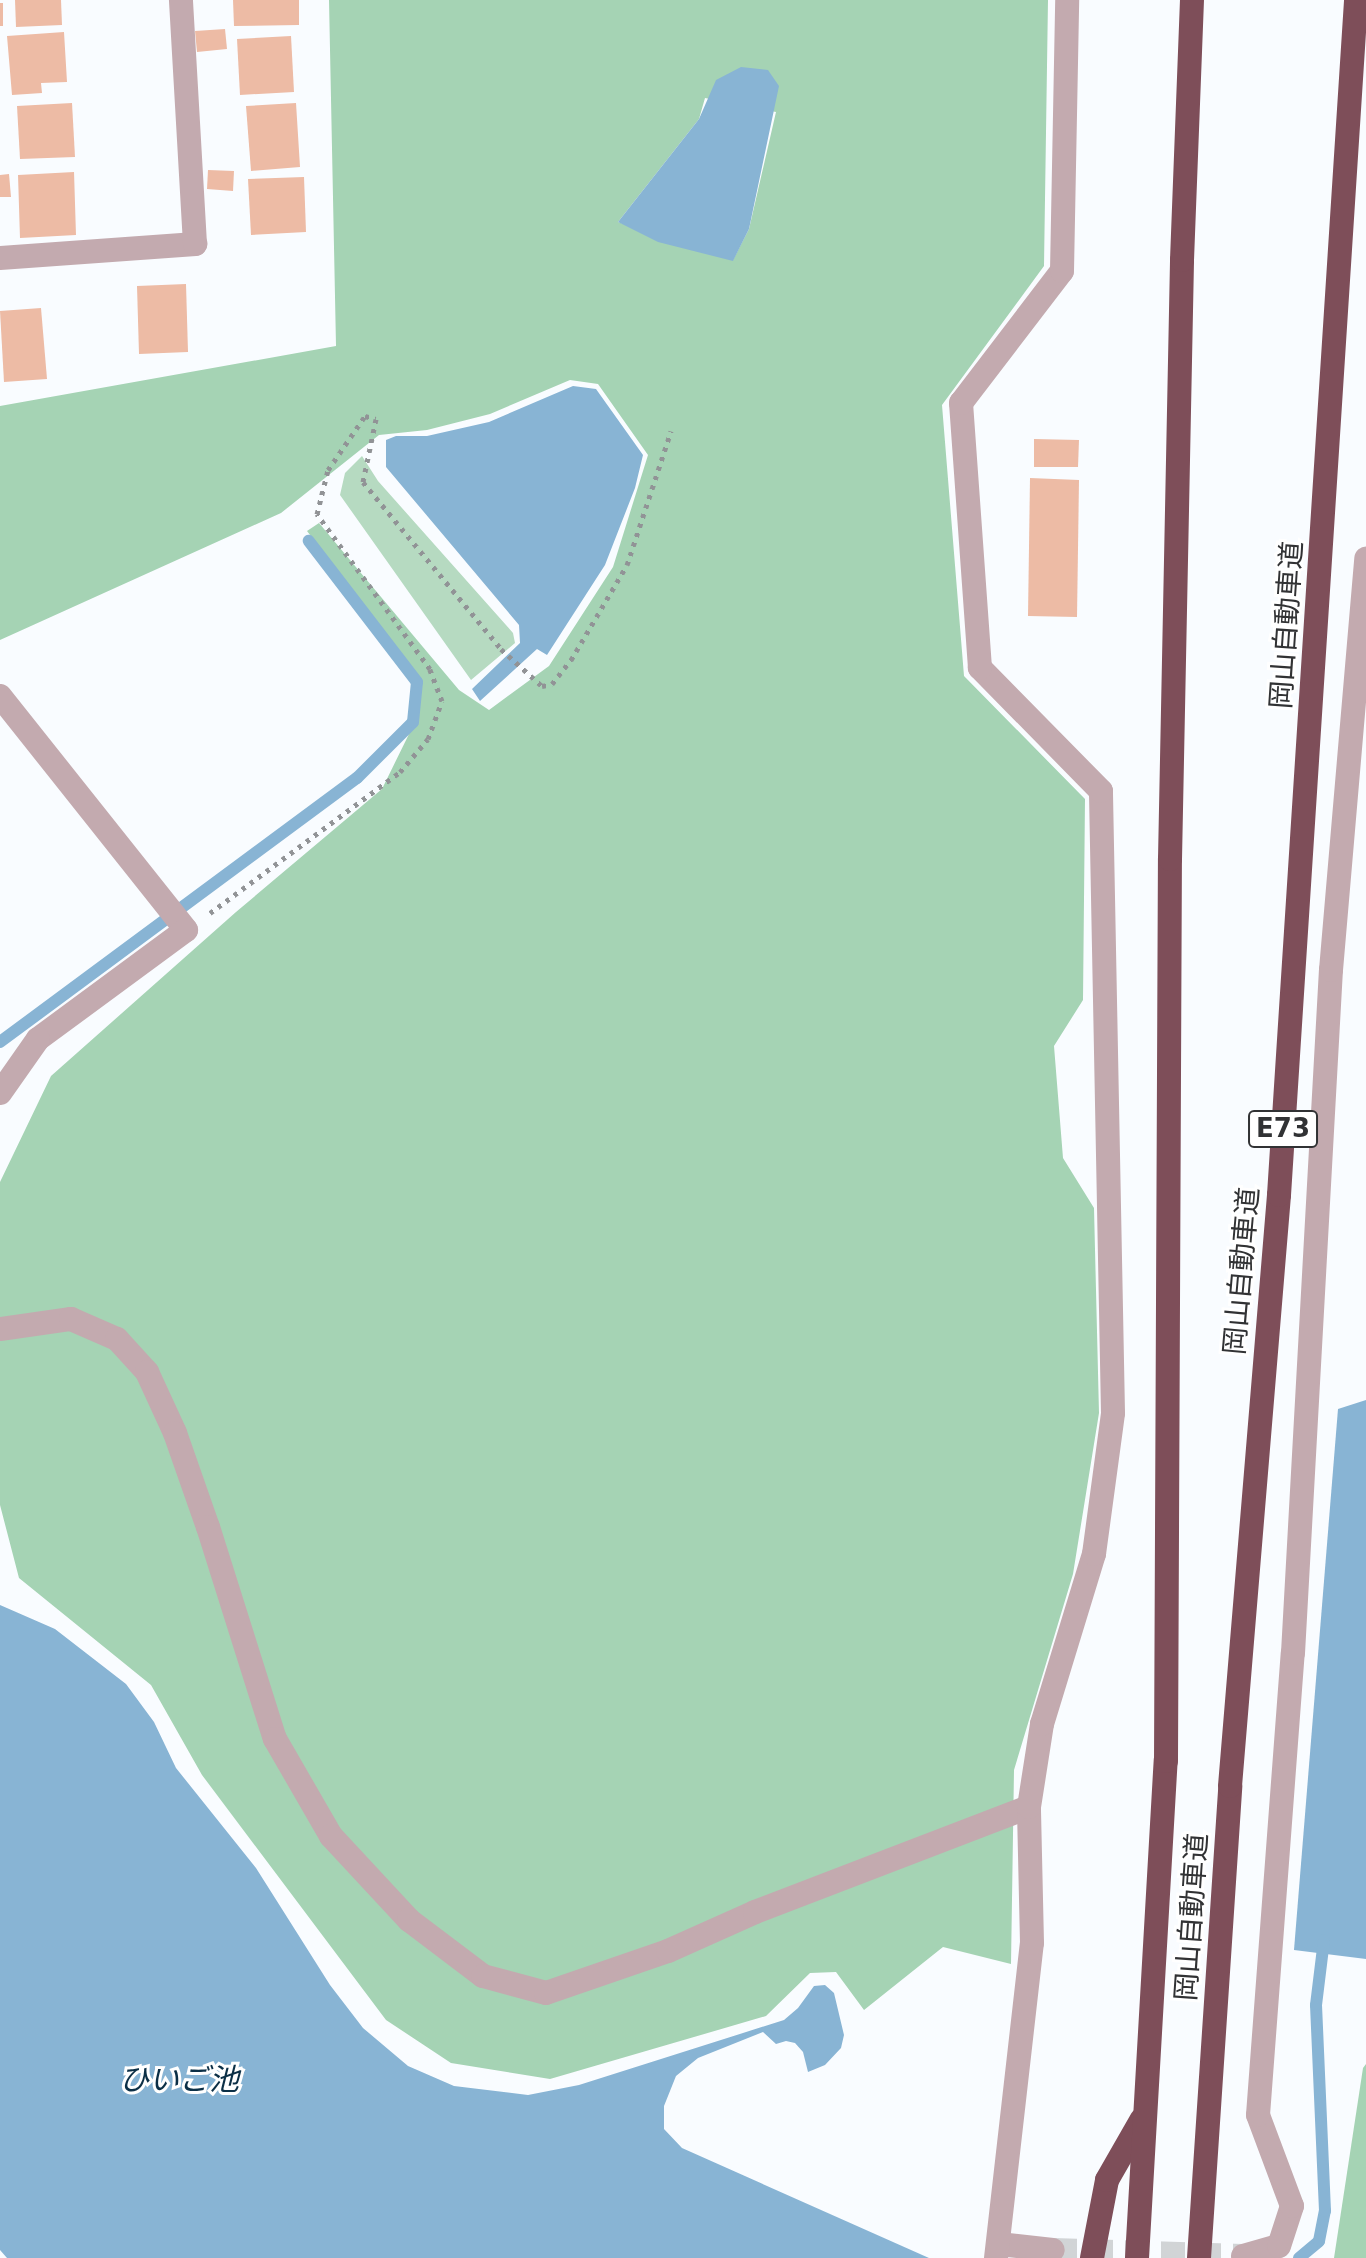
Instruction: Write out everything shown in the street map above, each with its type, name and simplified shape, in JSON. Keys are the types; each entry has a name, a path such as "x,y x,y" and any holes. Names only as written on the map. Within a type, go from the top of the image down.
{"highway":[{"name":"岡山自動車道","path":"1137,2258 1166,1761 1171,843 1182,260 1192,0"},
{"name":"岡山自動車道","path":"1199,2258 1230,1786 1279,1195 1356,0"},
{"path":"1092,2258 1107,2180 1146,2111"}],"street":[{"path":"0,258 195,244 181,0"},
{"path":"1053,2250 998,2251 1032,1943 1029,1807 1042,1724 1094,1554 1113,1413 1101,791 980,668 961,403 1062,271 1067,0"},
{"path":"1243,2256 1279,2246 1292,2206 1258,2115 1293,1653 1331,970 1366,558"},
{"path":"0,696 178,918 38,1039 0,1093"},
{"path":"0,1329 71,1319 117,1339 147,1372 175,1433 208,1527 275,1739 331,1836 409,1920 483,1976 546,1993 668,1951 755,1912 1029,1807"}],"path":[{"path":"178,918 250,887 400,772 428,739 442,701 430,669 317,514 328,470 365,416 376,419 363,482 501,649 542,686 552,684 571,660 627,565 671,431"}],"green space":[{"path":"329,0 1048,0 1044,266 942,405 964,676 1085,799 1083,1000 1054,1046 1063,1158 1094,1208 1099,1413 1073,1574 1014,1770 1011,1964 943,1947 864,2010 836,1972 810,1973 766,2016 550,2079 451,2063 386,2020 202,1775 151,1685 19,1578 0,1505 0,1182 51,1076 236,912 382,789 410,732 418,725 421,682 307,531 319,523 459,690 489,710 549,666 613,567 648,455 598,384 570,380 490,414 427,430 379,435 281,513 0,640 0,406 336,346","holes":["705,98 776,112 749,229 733,260 618,222 699,119"]},
{"path":"362,456 378,481 513,633 515,643 471,680 340,495 345,473"},
{"path":"1366,2064 1366,2258 1334,2258 1363,2068"}],"water":[{"path":"741,67 768,70 779,86 749,229 733,261 658,242 618,222 699,119 716,80"},
{"path":"573,386 596,389 643,455 635,488 605,565 547,655 537,649 480,701 472,689 520,643 519,625 386,467 386,440 396,436 427,436 489,422"},
{"path":"1366,1400 1366,1959 1294,1950 1338,1409"},
{"name":"ひいご池","path":"0,1605 55,1629 126,1684 154,1722 176,1768 256,1868 330,1985 363,2028 408,2066 454,2086 528,2095 579,2085 784,2020 798,2008 814,1986 825,1985 834,1993 844,2035 841,2048 825,2065 808,2072 803,2052 795,2043 786,2041 776,2044 763,2032 698,2058 676,2076 664,2106 664,2129 682,2148 929,2258 7,2258 0,2250"}],"building":[{"path":"15,0 61,0 62,25 16,27"},
{"path":"233,0 299,0 299,25 234,26"},
{"path":"0,3 3,3 3,26 0,26"},
{"path":"225,29 227,49 197,52 195,31"},
{"path":"64,32 67,82 41,83 42,93 12,95 7,36"},
{"path":"291,36 294,92 240,95 237,39"},
{"path":"72,103 75,157 20,159 17,106"},
{"path":"296,103 300,167 251,171 246,106"},
{"path":"208,170 234,171 233,191 207,189"},
{"path":"74,172 76,235 20,238 18,175"},
{"path":"9,174 11,197 0,197 0,175"},
{"path":"304,177 306,232 251,235 248,179"},
{"path":"186,284 188,352 139,354 137,286"},
{"path":"41,308 47,379 4,382 0,311"},
{"path":"1034,439 1079,440 1078,467 1034,467"},
{"path":"1030,478 1079,480 1077,617 1028,616"}],"waterway":[{"path":"0,1042 357,778 413,722 417,682 309,541"},
{"path":"1299,2258 1319,2241 1325,2211 1316,2005 1324,1940"}],"tunnel":[{"path":"1053,2250 1243,2256"}]}
